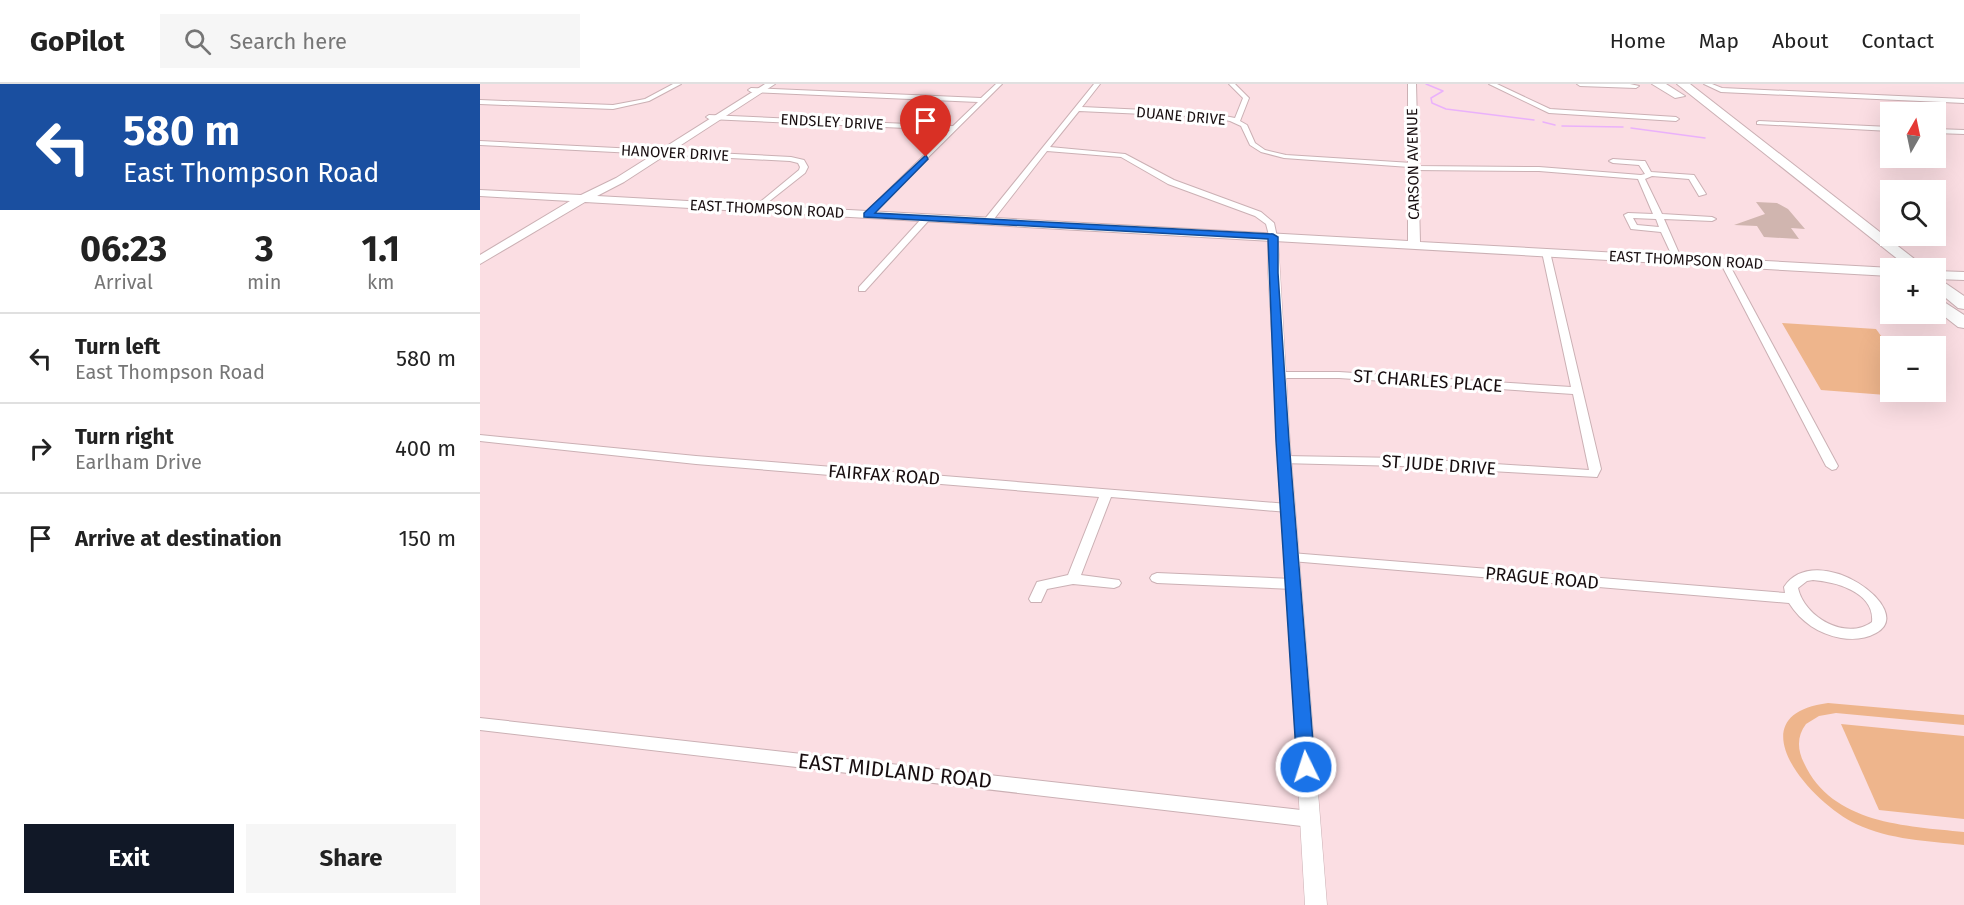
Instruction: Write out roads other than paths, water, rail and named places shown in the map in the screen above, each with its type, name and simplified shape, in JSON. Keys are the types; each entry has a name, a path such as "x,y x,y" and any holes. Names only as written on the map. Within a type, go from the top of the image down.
{"highway":[{"path":"1658,84 1681,90 1882,258"},
{"path":"1666,84 1681,90 1905,258"},
{"path":"1950,278 1964,303"},
{"path":"1946,309 1964,323"}],"main road":[{"path":"480,260 582,199 603,190 758,88 771,84"},
{"name":"CARSON AVENUE","path":"1412,84 1414,244"},
{"name":"EAST THOMPSON ROAD","path":"480,193 1880,271"}],"street":[{"path":"480,102 613,107 647,100 678,84"},
{"path":"868,215 999,84"},
{"path":"987,222 1097,84"},
{"path":"1232,84 1246,98 1237,121"},
{"path":"1492,84 1549,111 1676,119"},
{"path":"1580,84 1636,86"},
{"path":"1707,84 1716,89 1964,101"},
{"path":"758,88 983,100"},
{"name":"DUANE DRIVE","path":"1076,109 1209,116 1237,121 1248,129 1252,144 1279,156 1412,167"},
{"name":"ENDSLEY DRIVE","path":"714,117 955,128"},
{"path":"1759,123 1880,129"},
{"path":"1946,131 1964,132"},
{"name":"HANOVER DRIVE","path":"480,143 791,159 801,162 804,167 802,171 757,209"},
{"path":"1045,149 1110,153 1129,157 1179,186 1258,214 1270,224 1273,237 1284,460 1316,905"},
{"path":"1613,161 1642,163 1644,176 1658,215 1678,260"},
{"path":"1412,167 1539,169 1691,177 1702,195"},
{"path":"1665,230 1634,227 1628,215 1712,219"},
{"path":"862,289 926,219"},
{"path":"1546,252 1578,391"},
{"path":"1724,262 1832,466"},
{"name":"ST CHARLES PLACE","path":"1279,375 1339,375 1578,391"},
{"name":"ST JUDE DRIVE","path":"1284,460 1389,461 1593,474 1594,469 1578,391"},
{"name":"FAIRFAX ROAD","path":"480,438 696,460 1288,508"},
{"path":"1073,579 1107,492"},
{"name":"PRAGUE ROAD","path":"1291,557 1749,595 1789,598 1791,595"},
{"path":"1825,576 1838,579 1862,591 1871,599 1880,616 1878,624 1862,633 1834,631 1809,619 1800,611 1791,595 1791,587 1803,577 1825,576"},
{"path":"1157,578 1293,584"},
{"path":"1036,599 1042,585 1073,579 1114,583"},
{"name":"EAST MIDLAND ROAD","path":"480,724 1310,819"}],"waterway":[{"path":"1426,84 1443,91 1431,98 1432,103 1446,109 1534,120"},
{"path":"1543,122 1555,125"},
{"path":"1562,126 1623,127"},
{"path":"1631,128 1705,138"}]}
